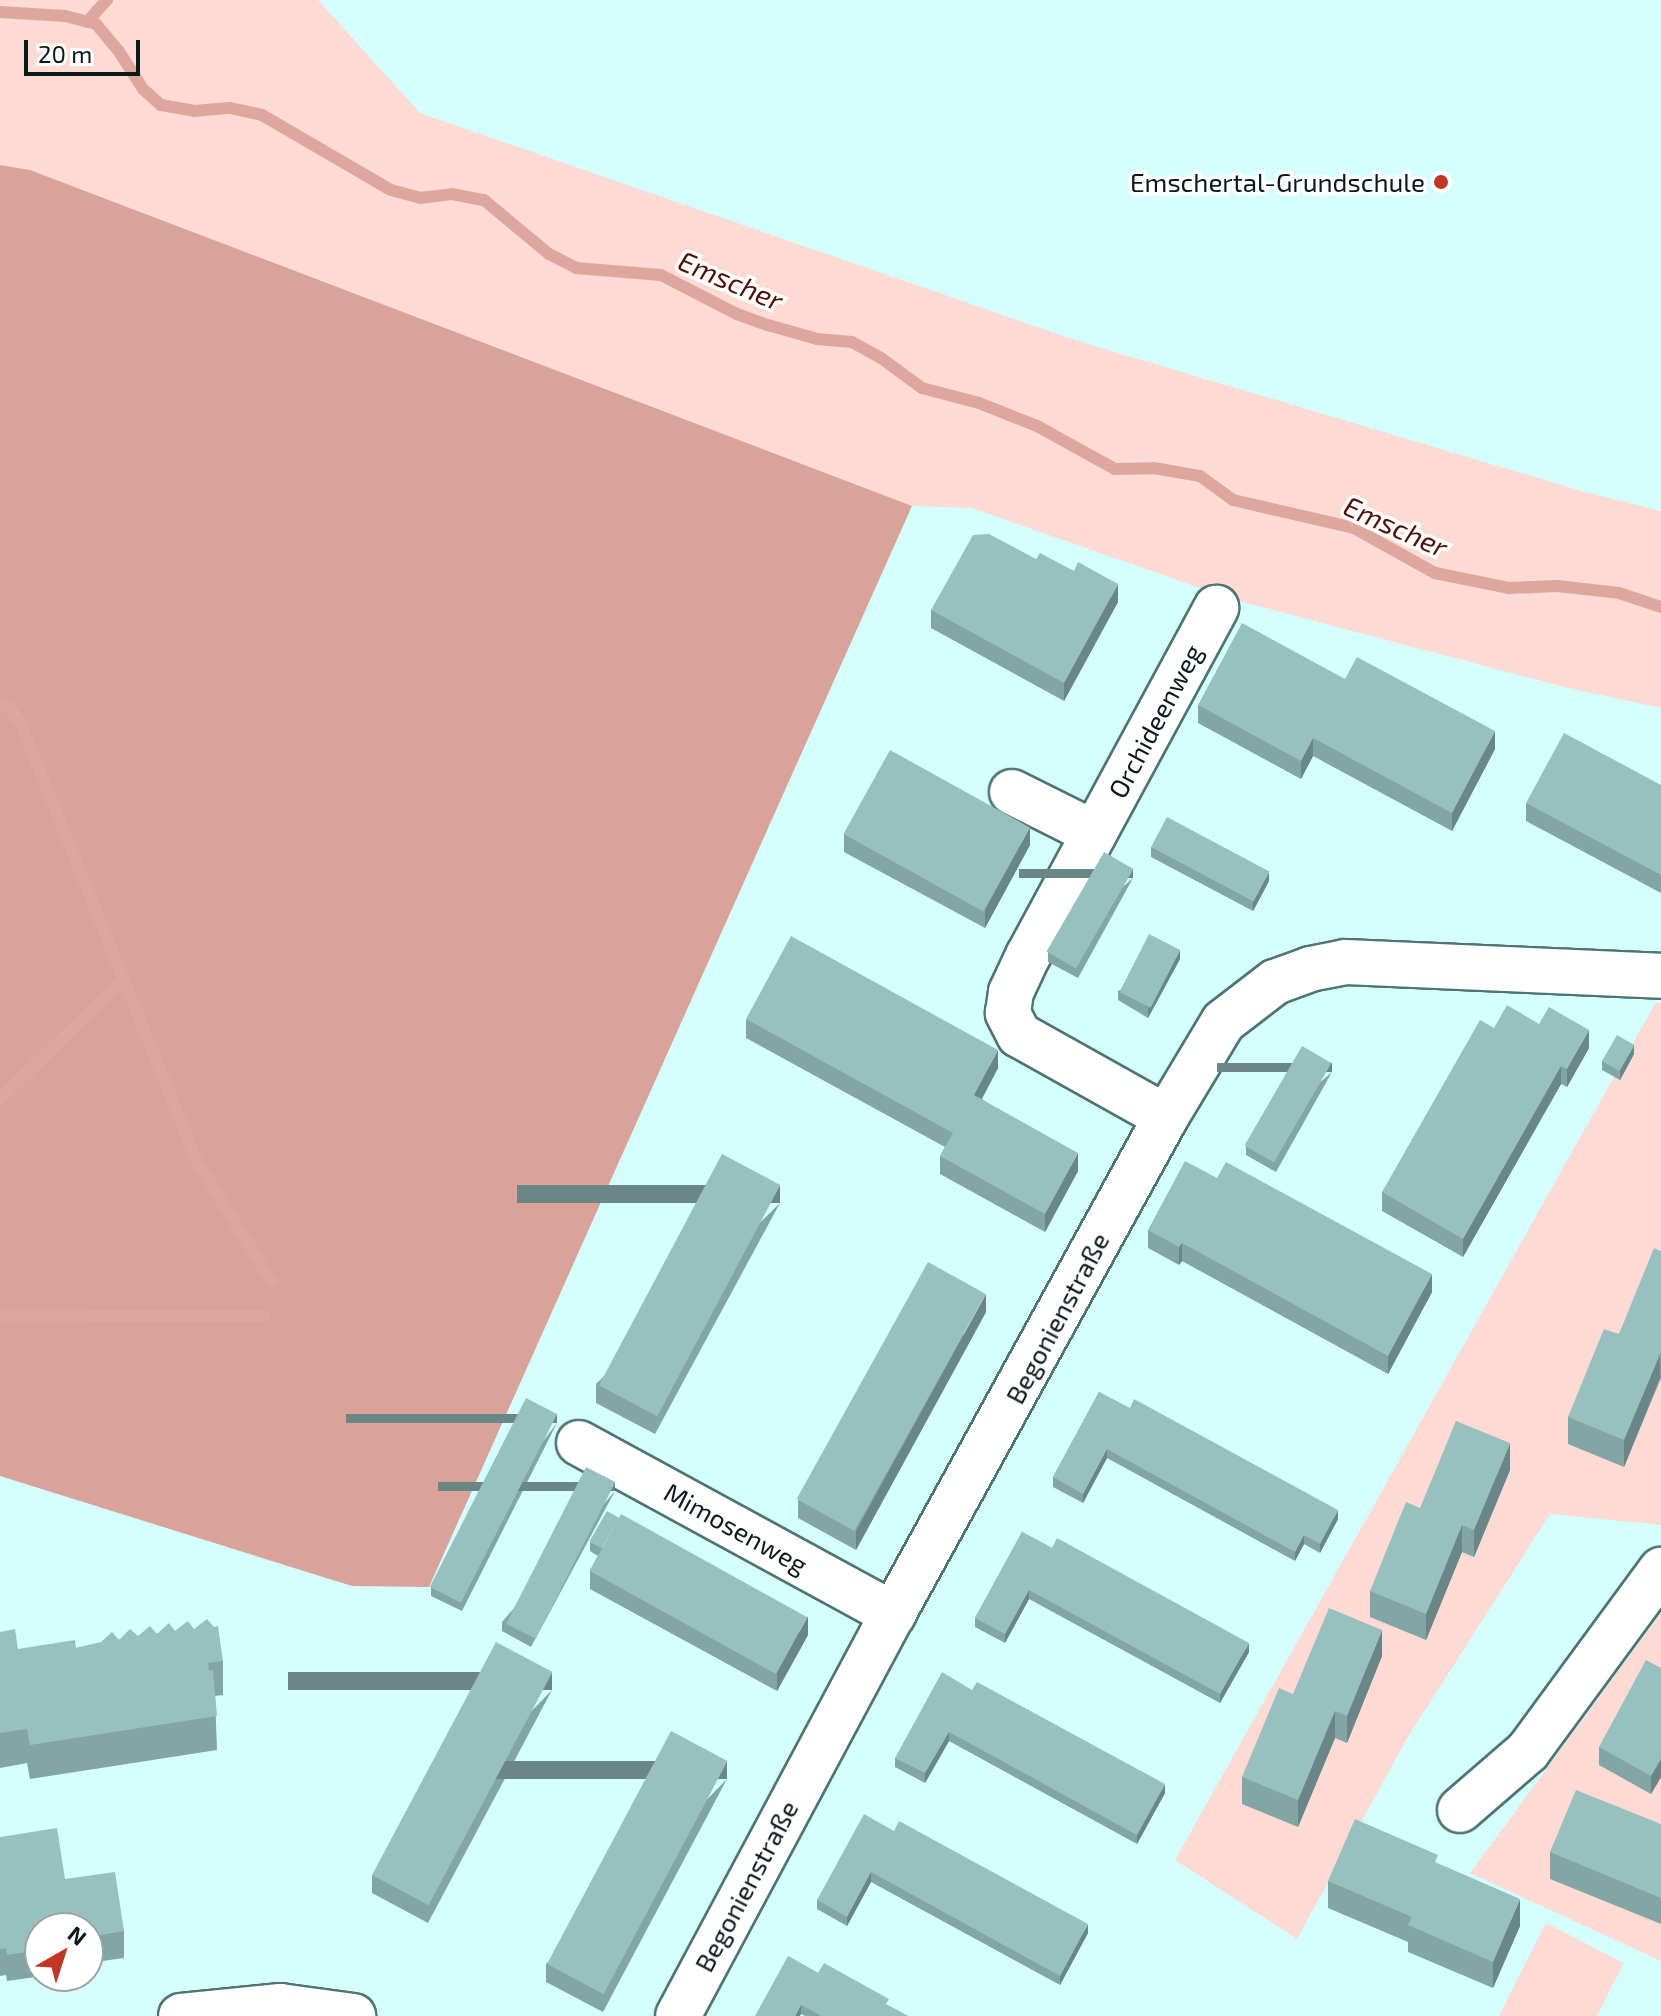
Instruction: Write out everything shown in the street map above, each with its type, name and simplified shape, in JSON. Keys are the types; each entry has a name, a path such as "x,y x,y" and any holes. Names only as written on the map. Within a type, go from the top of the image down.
{"street":[{"name":"Orchideenweg","path":"1166,1117 1019,1035 1008,1013 1011,992 1028,956 1216,608"},
{"path":"1012,792 1094,833"},
{"name":"Begonienstraße","path":"678,2016 893,1614 1166,1117 1223,1022 1275,982 1310,969 1345,962 1661,976"},
{"name":"Mimosenweg","path":"579,1443 893,1614"},
{"path":"1460,1810 1528,1751 1661,1570"},
{"path":"181,2016 280,2006 353,2016"}],"shaded area":[{"path":"0,0 318,0 420,113 1072,339 1585,492 1661,511 1661,708 1564,687 1231,599 972,508 912,506 30,170 0,165"},
{"path":"0,165 30,170 912,506 429,1587 352,1586 0,1476"},
{"path":"1656,1002 1661,1003 1661,1525 1550,1514 1408,1737 1297,1939 1175,1860"},
{"path":"1661,1613 1661,1961 1470,1873"},
{"path":"1546,1923 1624,1963 1597,2016 1499,2016"}],"building":[{"path":"989,534 1036,559 1040,553 1074,571 1078,562 1118,584 1064,683 931,610 973,535"},
{"path":"1242,623 1345,679 1357,657 1495,731 1452,813 1313,738 1301,761 1198,705"},
{"path":"1564,733 1661,785 1661,875 1526,803"},
{"path":"890,750 1030,828 983,912 843,834"},
{"path":"1167,817 1269,871 1253,901 1151,847"},
{"path":"1104,852 1133,869 1076,969 1046,952"},
{"path":"1149,934 1180,950 1151,1008 1119,992"},
{"path":"791,936 998,1050 974,1095 1078,1153 1045,1214 940,1156 953,1133 746,1019"},
{"path":"1507,1005 1539,1024 1549,1007 1589,1030 1567,1069 1561,1066 1463,1239 1382,1192 1480,1020 1494,1028"},
{"path":"1617,1035 1634,1045 1619,1071 1602,1061"},
{"path":"1302,1046 1331,1063 1274,1163 1244,1146"},
{"path":"722,1154 780,1185 657,1416 599,1385"},
{"path":"1185,1161 1217,1178 1226,1162 1432,1274 1388,1356 1182,1243 1179,1247 1148,1230"},
{"path":"1654,1248 1661,1251 1661,1352 1624,1440 1568,1417 1604,1329 1619,1334"},
{"path":"928,1262 986,1294 854,1531 797,1499"},
{"path":"1099,1392 1130,1408 1134,1399 1338,1510 1320,1544 1304,1535 1295,1552 1107,1449 1083,1494 1053,1477"},
{"path":"526,1398 557,1414 461,1603 430,1587"},
{"path":"1456,1421 1510,1443 1474,1530 1462,1525 1426,1614 1370,1591 1406,1502 1420,1508"},
{"path":"586,1467 615,1482 536,1639 506,1624"},
{"path":"607,1511 619,1518 602,1548 590,1541"},
{"path":"621,1514 807,1617 776,1674 589,1571"},
{"path":"1022,1532 1052,1548 1057,1538 1249,1643 1220,1694 1029,1590 1005,1634 975,1618"},
{"path":"1329,1608 1382,1630 1347,1716 1335,1711 1298,1800 1242,1777 1279,1688 1293,1694"},
{"path":"207,1619 214,1627 218,1626 223,1661 208,1663 209,1671 213,1670 217,1716 30,1745 27,1729 0,1733 0,1632 15,1629 18,1649 75,1640 76,1648 101,1642 112,1632 119,1640 130,1629 138,1636 150,1626 157,1634 169,1623 175,1631 188,1621 194,1629"},
{"path":"496,1642 553,1672 429,1905 372,1875"},
{"path":"1646,1660 1661,1668 1661,1759 1651,1776 1599,1747"},
{"path":"942,1672 972,1690 977,1682 1165,1784 1137,1835 949,1732 925,1773 895,1758"},
{"path":"671,1731 728,1761 604,1994 547,1964"},
{"path":"1576,1790 1661,1824 1661,1898 1550,1852"},
{"path":"864,1814 894,1831 899,1821 1088,1924 1060,1976 871,1872 847,1917 817,1900"},
{"path":"1355,1819 1438,1855 1435,1862 1520,1899 1493,1962 1408,1925 1412,1917 1328,1881"},
{"path":"57,1828 65,1879 115,1872 124,1931 104,1934 104,1912 24,1912 24,1952 7,1955 6,1948 0,1949 0,1837"},
{"path":"788,1956 818,1973 824,1963 889,1999 886,2004 908,2016 820,2016 801,2005 795,2016 755,2016"}],"waterway":[{"path":"87,22 107,0"},
{"name":"Emscher","path":"0,12 65,16 96,24 118,50 143,89 161,105 194,111 230,108 262,115 391,190 420,198 452,194 484,200 549,254 576,268 661,275 737,314 768,325 817,339 852,342 881,358 922,388 979,403 1037,426 1115,469 1154,468 1200,476 1233,500 1354,528 1435,573 1509,588 1557,586 1619,593 1661,607"},
{"path":"0,703 10,708 21,724 197,1161 271,1281"},
{"path":"0,1099 124,979"},
{"path":"0,1317 264,1316"}],"place":[{"name":"Emschertal-Grundschule","path":"1441,182"}]}
